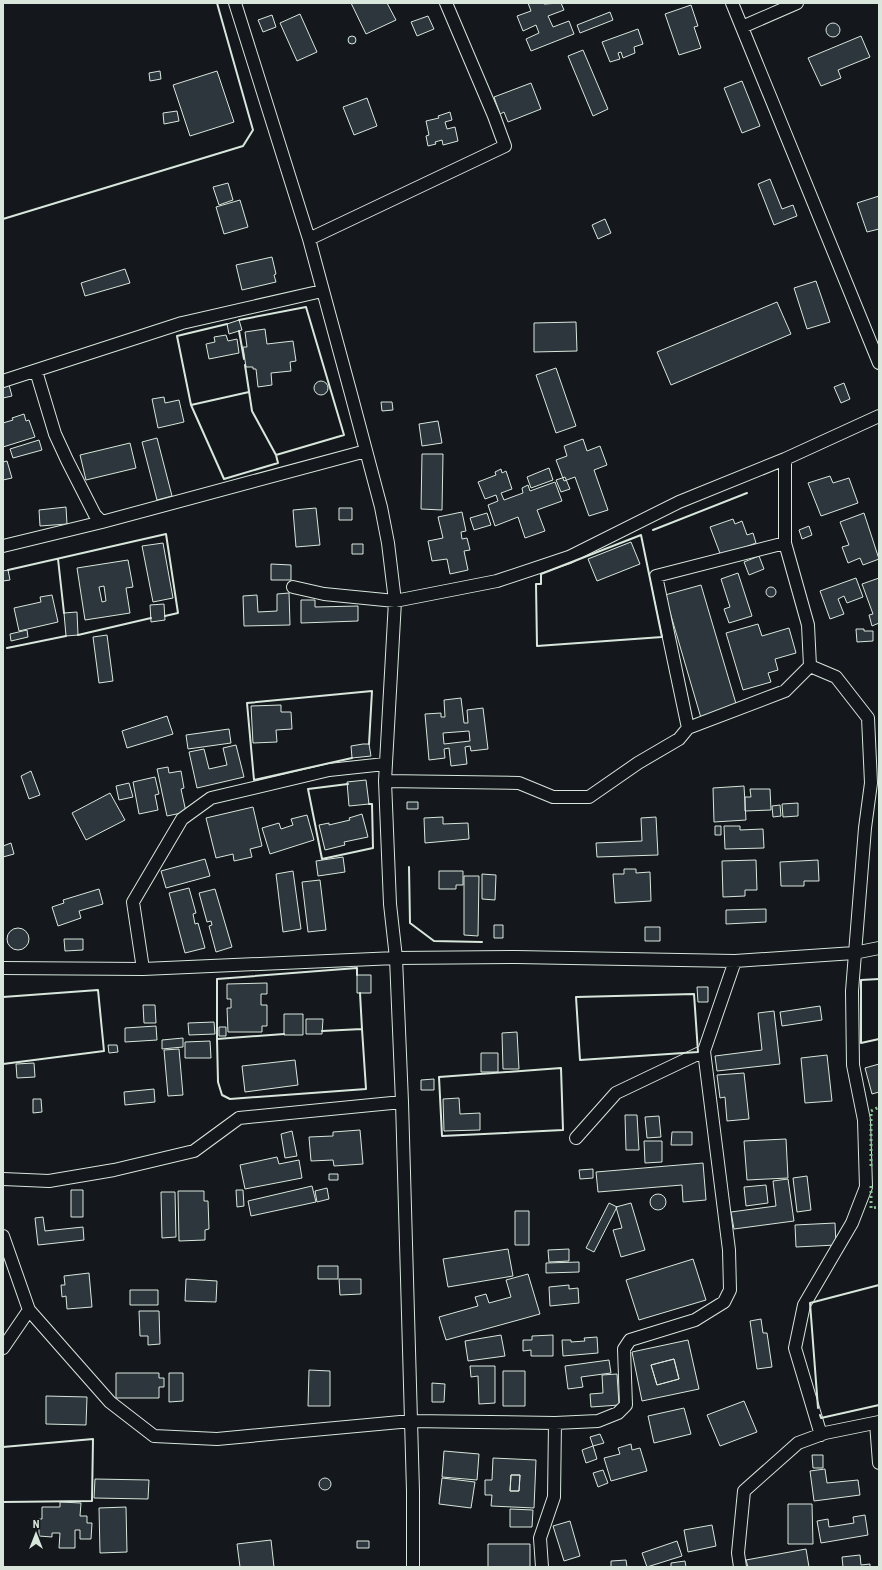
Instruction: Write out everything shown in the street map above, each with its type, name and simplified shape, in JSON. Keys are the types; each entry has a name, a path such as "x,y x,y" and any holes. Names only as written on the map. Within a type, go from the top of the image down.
{"street":[{"path":"235,3 309,239 366,451 384,522 395,601 385,781 390,904 396,958 402,1102 412,1421 413,1567"},
{"path":"309,239 505,146 494,116 446,3"},
{"path":"732,3 879,363"},
{"path":"742,27 797,3"},
{"path":"3,381 182,323 322,291"},
{"path":"36,371 55,434 95,514 102,522"},
{"path":"293,587 324,594 395,601 497,581 569,557 679,502 785,459 879,416"},
{"path":"3,546 102,522 366,451"},
{"path":"385,781 519,782 553,797 589,797 638,763 679,739 688,728 785,691 810,666 808,624 785,543 785,459"},
{"path":"688,728 656,576 785,543"},
{"path":"810,666 836,677 868,718 871,783 865,828 852,991 853,1065 864,1120 866,1186 852,1223 804,1305 795,1348 820,1434"},
{"path":"143,969 132,902 182,819 211,798 329,770 385,764"},
{"path":"3,968 143,969 396,958 735,961 854,953 879,948"},
{"path":"3,1236 29,1310 110,1402 154,1436 216,1439 412,1421 555,1423 598,1421 618,1413 626,1404 624,1349 630,1340 695,1320 724,1302 730,1290 729,1250 704,1051 735,961"},
{"path":"576,1138 616,1093 704,1051"},
{"path":"3,1179 49,1181 114,1170 194,1151 239,1118 402,1102"},
{"path":"3,1348 29,1310"},
{"path":"542,1567 540,1538 554,1497 555,1423"},
{"path":"740,1567 738,1553 744,1491 798,1443 820,1434 878,1423 879,1463"}],"building":[{"path":"351,3 387,3 396,20 366,34"},
{"path":"528,3 561,3 564,10 548,16 553,27 569,21 574,34 531,51 526,39 539,33 536,25 523,31 517,16 531,11"},
{"path":"691,5 698,26 694,27 701,48 679,55 665,14"},
{"path":"610,12 613,20 580,33 577,25"},
{"path":"300,14 317,52 297,61 280,23"},
{"path":"272,15 276,27 263,32 258,20"},
{"path":"428,16 434,29 417,36 411,22"},
{"path":"830,23 836,23 840,27 840,33 836,37 830,37 826,33 826,27"},
{"path":"638,29 643,44 634,47 635,53 623,58 621,52 618,53 620,59 610,62 602,42"},
{"path":"350,36 354,36 356,40 354,44 350,44 348,42 348,38"},
{"path":"861,36 870,57 838,70 841,78 821,86 808,58"},
{"path":"583,50 608,109 593,116 568,56"},
{"path":"160,71 161,79 150,81 149,73"},
{"path":"217,71 234,122 190,136 173,85"},
{"path":"742,81 760,126 742,133 724,88"},
{"path":"531,83 541,109 508,122 504,112 500,114 494,97"},
{"path":"367,98 377,126 354,135 343,107"},
{"path":"177,111 179,121 164,124 163,113"},
{"path":"450,112 452,120 445,122 447,129 455,127 458,141 443,145 442,140 435,142 436,144 428,146 426,136 429,135 426,121 439,118 438,116"},
{"path":"770,179 782,209 793,205 797,216 774,225 758,184"},
{"path":"228,183 233,200 219,205 213,187"},
{"path":"879,196 879,229 867,232 857,203"},
{"path":"240,200 248,227 224,234 216,207"},
{"path":"605,219 611,233 598,239 592,225"},
{"path":"272,257 276,274 274,275 276,282 242,290 236,265"},
{"path":"125,269 130,283 85,296 81,283"},
{"path":"816,281 830,322 807,329 794,288"},
{"path":"777,302 791,334 671,385 657,352"},
{"path":"239,320 242,330 229,334 227,324"},
{"path":"576,322 577,351 534,352 534,323"},
{"path":"265,329 267,344 293,341 296,361 290,362 291,371 271,373 272,385 258,387 256,369 253,369 253,367 246,367 243,347 247,347 245,332"},
{"path":"226,335 228,341 237,339 239,353 209,359 206,344 215,342 214,337"},
{"path":"556,368 576,426 556,433 536,375"},
{"path":"321,381 326,383 328,388 326,393 321,395 316,393 314,388 316,383"},
{"path":"844,383 850,399 841,403 834,387"},
{"path":"9,385 12,396 3,398 3,386"},
{"path":"164,397 165,403 179,400 184,422 158,428 152,399"},
{"path":"381,402 392,402 393,410 382,411"},
{"path":"24,414 26,421 29,420 35,437 3,447 3,423"},
{"path":"438,421 442,443 422,446 419,424"},
{"path":"157,438 172,496 157,500 142,442"},
{"path":"583,439 587,451 600,446 607,465 594,470 608,510 589,516 575,477 564,481 556,460 567,456 564,446"},
{"path":"39,440 42,450 13,458 10,449"},
{"path":"130,443 136,468 86,480 80,455"},
{"path":"422,454 443,454 442,510 421,509"},
{"path":"7,461 12,478 3,480 3,462"},
{"path":"549,468 553,480 531,488 527,477"},
{"path":"501,469 502,473 506,471 512,489 501,493 504,500 523,493 522,488 528,485 530,491 555,482 562,501 537,510 545,531 525,538 518,517 495,526 488,505 498,501 496,495 485,499 478,482 496,475 495,472"},
{"path":"830,476 833,483 849,478 858,503 821,516 808,483"},
{"path":"565,477 570,489 561,492 556,480"},
{"path":"66,507 67,524 40,526 39,510"},
{"path":"316,508 320,545 296,547 293,510"},
{"path":"339,508 352,508 352,520 339,520"},
{"path":"462,512 466,531 461,532 462,539 467,538 470,550 464,551 468,570 450,574 447,559 432,561 428,541 443,538 438,517"},
{"path":"487,513 491,525 474,530 470,518"},
{"path":"864,513 879,559 863,565 860,558 848,563 842,547 849,545 840,522"},
{"path":"733,519 735,524 742,521 747,535 753,533 756,543 721,556 710,527"},
{"path":"809,526 812,535 802,539 799,530"},
{"path":"631,542 640,564 597,581 588,559"},
{"path":"163,543 173,598 153,602 142,546"},
{"path":"352,544 363,544 363,554 352,554"},
{"path":"759,556 764,569 749,575 744,562"},
{"path":"128,560 133,587 126,588 130,613 85,620 77,568","holes":["104,586 106,601 102,602 99,587"]},
{"path":"271,564 291,565 291,580 271,580"},
{"path":"8,570 10,580 3,581 3,571"},
{"path":"738,573 752,616 729,623 724,609 730,607 721,579"},
{"path":"856,578 863,597 847,603 844,596 838,599 844,614 830,619 820,591"},
{"path":"879,578 879,623 872,626 869,615 873,614 862,584"},
{"path":"701,585 737,707 701,718 665,595"},
{"path":"769,587 773,587 775,588 775,596 769,597 766,594 766,590"},
{"path":"289,593 290,625 244,626 243,596 257,595 258,612 277,611 277,594"},
{"path":"52,595 58,622 19,631 14,608 41,602 40,597"},
{"path":"301,600 315,600 315,607 358,606 358,621 301,623"},
{"path":"164,604 165,620 151,622 150,605"},
{"path":"77,612 78,635 66,636 64,613"},
{"path":"758,624 762,636 789,628 796,653 775,659 778,670 768,673 771,682 743,690 726,633"},
{"path":"856,629 873,631 873,641 857,642"},
{"path":"27,630 28,637 11,641 10,634"},
{"path":"107,635 113,681 99,683 93,637"},
{"path":"461,698 464,723 468,723 467,710 483,708 488,749 471,751 470,746 465,747 467,764 451,766 449,748 444,749 445,758 429,760 425,714 441,713 441,717 445,717 444,700","holes":["469,731 470,741 444,744 443,733"]},
{"path":"281,705 281,712 291,712 292,729 276,730 277,742 253,743 251,706"},
{"path":"167,716 173,734 127,748 122,731"},
{"path":"229,729 231,743 188,749 186,735"},
{"path":"369,744 371,756 352,758 351,746"},
{"path":"236,745 244,777 197,788 189,752 204,749 209,769 227,765 223,748"},
{"path":"168,767 169,773 181,771 184,788 181,789 186,812 167,816 157,769"},
{"path":"31,771 40,795 29,799 21,776"},
{"path":"155,777 159,794 155,795 158,810 139,814 133,782"},
{"path":"366,780 369,804 349,806 347,782"},
{"path":"129,783 133,797 119,800 116,786"},
{"path":"744,786 746,820 714,822 713,788"},
{"path":"750,789 770,789 771,810 745,811 745,797 751,797"},
{"path":"110,793 125,820 86,840 72,813"},
{"path":"407,802 418,802 418,809 407,809"},
{"path":"798,803 798,816 783,817 782,804"},
{"path":"780,805 781,816 773,817 772,806"},
{"path":"253,807 262,846 250,849 252,857 234,861 233,854 216,858 206,818"},
{"path":"362,814 368,837 344,842 345,845 325,850 319,825 329,823 329,825 350,820 349,818"},
{"path":"307,815 314,840 270,854 262,828 279,823 281,829 293,825 291,819"},
{"path":"443,817 443,824 468,823 469,839 425,843 424,818"},
{"path":"656,817 658,855 597,857 596,843 642,841 641,818"},
{"path":"715,826 721,826 721,835 715,835"},
{"path":"724,826 740,826 740,830 763,829 764,848 725,849"},
{"path":"11,843 14,854 3,857 3,846"},
{"path":"343,857 345,872 318,876 316,861"},
{"path":"205,859 210,876 166,888 161,871"},
{"path":"756,860 757,890 745,890 745,896 723,897 722,861"},
{"path":"818,860 819,881 804,881 804,886 781,886 780,862"},
{"path":"624,869 636,869 636,873 650,872 651,901 615,903 613,874 624,874"},
{"path":"293,871 301,929 283,932 276,874"},
{"path":"439,871 463,871 463,885 456,885 456,889 439,889"},
{"path":"482,874 496,875 495,900 482,899"},
{"path":"464,876 479,876 478,936 464,935"},
{"path":"320,880 326,930 308,932 302,882"},
{"path":"189,888 196,913 193,914 195,924 198,923 205,948 185,953 169,893"},
{"path":"99,889 103,904 79,911 81,918 58,926 52,907 64,903 63,900"},
{"path":"215,889 232,947 216,952 209,926 212,925 211,921 207,922 199,893"},
{"path":"766,909 766,922 726,924 726,910"},
{"path":"494,925 503,925 503,938 494,938"},
{"path":"645,927 660,927 660,941 645,941"},
{"path":"18,928 26,931 29,939 26,947 18,950 10,947 7,939 10,931"},
{"path":"64,939 83,939 83,950 65,951"},
{"path":"357,975 371,975 371,993 357,993"},
{"path":"267,983 267,994 261,994 261,1005 267,1005 267,1026 262,1026 262,1032 228,1032 227,1008 231,1008 231,999 227,999 227,984"},
{"path":"697,987 708,987 708,1002 698,1002"},
{"path":"143,1005 155,1005 156,1023 144,1023"},
{"path":"820,1006 822,1020 782,1026 780,1012"},
{"path":"774,1011 780,1064 717,1071 715,1056 762,1050 758,1013"},
{"path":"284,1014 303,1014 303,1035 284,1035"},
{"path":"306,1019 323,1019 322,1034 306,1034"},
{"path":"214,1022 215,1034 189,1035 188,1023"},
{"path":"156,1026 157,1040 125,1042 125,1028"},
{"path":"219,1027 226,1027 226,1036 219,1036"},
{"path":"517,1032 519,1069 503,1069 502,1033"},
{"path":"183,1038 183,1047 162,1049 162,1040"},
{"path":"210,1041 211,1058 185,1058 185,1042"},
{"path":"108,1045 117,1045 118,1052 109,1053"},
{"path":"179,1049 183,1095 168,1096 164,1050"},
{"path":"481,1053 498,1053 498,1072 481,1072"},
{"path":"827,1055 832,1101 805,1103 801,1058"},
{"path":"295,1060 298,1085 245,1092 242,1066"},
{"path":"34,1063 35,1077 17,1078 16,1064"},
{"path":"879,1064 879,1092 872,1094 865,1068"},
{"path":"744,1073 749,1119 727,1121 725,1097 720,1098 717,1075"},
{"path":"434,1079 434,1090 421,1090 421,1080"},
{"path":"154,1089 155,1102 125,1105 124,1092"},
{"path":"459,1098 460,1114 480,1113 480,1130 444,1131 443,1099"},
{"path":"33,1099 41,1099 42,1112 33,1113"},
{"path":"625,1115 637,1115 639,1150 626,1150"},
{"path":"659,1116 661,1137 647,1138 645,1117"},
{"path":"360,1130 363,1164 334,1166 333,1160 311,1161 309,1137 333,1136 333,1132"},
{"path":"292,1131 297,1156 285,1158 281,1134"},
{"path":"672,1132 692,1132 692,1145 671,1145"},
{"path":"786,1139 788,1178 747,1180 744,1141"},
{"path":"644,1141 662,1141 662,1162 645,1163"},
{"path":"277,1157 279,1164 299,1160 302,1178 245,1189 240,1165"},
{"path":"703,1163 706,1200 683,1202 682,1185 598,1192 596,1172"},
{"path":"593,1169 593,1178 580,1179 579,1170"},
{"path":"329,1174 338,1174 338,1180 329,1180"},
{"path":"807,1176 811,1210 797,1212 793,1178"},
{"path":"788,1179 794,1221 734,1229 731,1212 776,1206 773,1181"},
{"path":"766,1185 768,1203 746,1206 744,1187"},
{"path":"312,1186 316,1202 251,1216 248,1201"},
{"path":"327,1188 329,1199 317,1202 315,1191"},
{"path":"71,1190 83,1190 83,1217 71,1217"},
{"path":"236,1190 243,1190 244,1206 237,1207"},
{"path":"178,1191 204,1191 204,1201 208,1201 209,1229 205,1230 205,1240 179,1241"},
{"path":"161,1192 175,1192 176,1237 162,1238"},
{"path":"658,1194 664,1196 666,1202 664,1208 658,1210 652,1208 650,1202 652,1196"},
{"path":"609,1203 617,1207 594,1252 586,1248"},
{"path":"631,1203 645,1250 621,1257 613,1230 622,1228 616,1207"},
{"path":"515,1211 529,1211 529,1245 515,1245"},
{"path":"43,1217 45,1231 83,1227 84,1240 38,1245 35,1218"},
{"path":"835,1223 836,1245 796,1247 795,1225"},
{"path":"508,1249 513,1276 448,1287 443,1259"},
{"path":"569,1249 569,1261 549,1262 548,1250"},
{"path":"693,1259 706,1300 639,1320 626,1280"},
{"path":"579,1262 579,1272 546,1273 546,1263"},
{"path":"318,1266 338,1266 338,1279 318,1279"},
{"path":"89,1273 92,1307 67,1309 66,1296 62,1297 61,1285 65,1285 64,1276"},
{"path":"528,1274 540,1314 446,1340 439,1317 478,1306 475,1297 486,1294 489,1303 511,1297 506,1280"},
{"path":"186,1279 217,1281 216,1302 185,1301"},
{"path":"339,1279 361,1279 361,1294 340,1295"},
{"path":"569,1285 569,1289 578,1288 579,1303 550,1306 549,1287"},
{"path":"130,1290 158,1290 158,1305 130,1305"},
{"path":"139,1311 159,1311 160,1344 148,1345 148,1336 140,1336"},
{"path":"761,1319 763,1333 767,1333 772,1367 757,1369 750,1321"},
{"path":"501,1335 505,1356 468,1361 465,1341"},
{"path":"553,1335 553,1356 531,1356 531,1350 523,1351 523,1340 532,1340 532,1336"},
{"path":"597,1337 598,1353 563,1356 562,1340 571,1340 571,1342 585,1341 584,1338"},
{"path":"688,1340 699,1389 642,1401 632,1352","holes":["674,1359 679,1379 657,1385 651,1365"]},
{"path":"674,1359 679,1379 657,1385 651,1365"},
{"path":"609,1360 611,1373 581,1377 583,1387 568,1389 565,1366"},
{"path":"470,1366 495,1366 495,1403 479,1404 478,1376 471,1377"},
{"path":"309,1370 330,1371 330,1406 308,1406"},
{"path":"503,1371 525,1371 525,1406 503,1406"},
{"path":"116,1373 159,1373 159,1378 164,1378 164,1387 159,1387 159,1398 116,1398"},
{"path":"169,1373 183,1373 183,1401 169,1402"},
{"path":"617,1374 619,1405 591,1407 590,1394 603,1393 602,1375"},
{"path":"432,1383 445,1384 444,1402 432,1402"},
{"path":"46,1396 87,1397 86,1425 46,1424"},
{"path":"744,1401 757,1432 720,1446 707,1415"},
{"path":"684,1408 691,1434 654,1443 648,1416"},
{"path":"600,1434 604,1443 593,1446 590,1437"},
{"path":"631,1444 632,1450 640,1448 647,1471 611,1481 604,1458 620,1454 618,1448"},
{"path":"593,1446 597,1459 586,1463 582,1450"},
{"path":"444,1451 479,1454 477,1480 442,1477"},
{"path":"812,1455 823,1455 823,1468 813,1468"},
{"path":"493,1458 536,1460 534,1508 491,1506 492,1495 485,1495 485,1480 492,1480","holes":["511,1475 520,1475 519,1491 510,1491"]},
{"path":"825,1469 827,1483 858,1480 860,1495 814,1501 810,1471"},
{"path":"603,1470 608,1483 598,1487 593,1473"},
{"path":"511,1475 520,1475 519,1491 510,1491"},
{"path":"327,1478 330,1479 330,1489 323,1490 320,1489 319,1482 320,1479"},
{"path":"442,1478 475,1482 471,1508 439,1504"},
{"path":"95,1479 149,1480 148,1499 94,1498"},
{"path":"60,1502 81,1503 80,1516 87,1516 87,1523 92,1523 91,1539 80,1539 80,1530 75,1530 75,1548 59,1548 60,1533 52,1533 52,1537 39,1536 39,1519 42,1519 42,1507 60,1507"},
{"path":"788,1504 812,1504 813,1544 788,1544"},
{"path":"126,1507 127,1552 100,1553 99,1508"},
{"path":"510,1509 533,1510 532,1527 510,1527"},
{"path":"865,1515 868,1535 821,1543 817,1521 828,1519 829,1527 854,1523 853,1517"},
{"path":"570,1521 580,1556 564,1561 553,1526"},
{"path":"712,1525 716,1546 688,1552 684,1530"},
{"path":"271,1540 274,1567 240,1567 237,1544"},
{"path":"357,1541 369,1541 369,1548 357,1548"},
{"path":"677,1541 682,1556 647,1567 642,1553"},
{"path":"488,1544 530,1544 530,1567 488,1567"},
{"path":"806,1549 809,1567 748,1567 746,1560"},
{"path":"860,1555 861,1565 870,1564 870,1567 843,1567 842,1557"},
{"path":"626,1560 627,1567 611,1567 611,1561"},
{"path":"685,1561 686,1567 671,1567 671,1563"}],"hedge":[{"path":"871,1166 871,1111 879,1107"},
{"path":"871,1186 871,1208 879,1207"}],"wall":[{"path":"3,219 243,146 253,130 217,3"},
{"path":"239,320 306,307 344,435 276,455 252,411 245,365"},
{"path":"227,324 177,336 191,405 224,479 278,463 276,455"},
{"path":"239,331 244,359"},
{"path":"191,405 249,392"},
{"path":"653,530 747,493"},
{"path":"8,570 166,534 178,613 165,616"},
{"path":"641,535 662,637 537,646 536,584 541,584 541,574 641,535"},
{"path":"58,559 64,613"},
{"path":"78,635 151,618"},
{"path":"7,648 66,636"},
{"path":"352,758 254,780 247,703 372,691 369,744"},
{"path":"348,784 308,789 322,859 373,848 372,804 369,804"},
{"path":"409,867 410,923 434,941 482,942"},
{"path":"284,1034 217,1039 217,979 357,968 357,975"},
{"path":"879,979 861,980 861,1043 879,1039"},
{"path":"3,997 98,990 104,1051 3,1064"},
{"path":"322,1031 362,1029 360,993"},
{"path":"694,994 698,1052 580,1060 576,997 694,994"},
{"path":"217,1039 218,1082 222,1095 230,1099 366,1089 362,1029"},
{"path":"561,1068 563,1130 442,1136 439,1077 561,1068"},
{"path":"818,1408 810,1303 879,1285"},
{"path":"820,1415 821,1418 879,1405"},
{"path":"3,1447 93,1439 92,1501 3,1502"}]}
